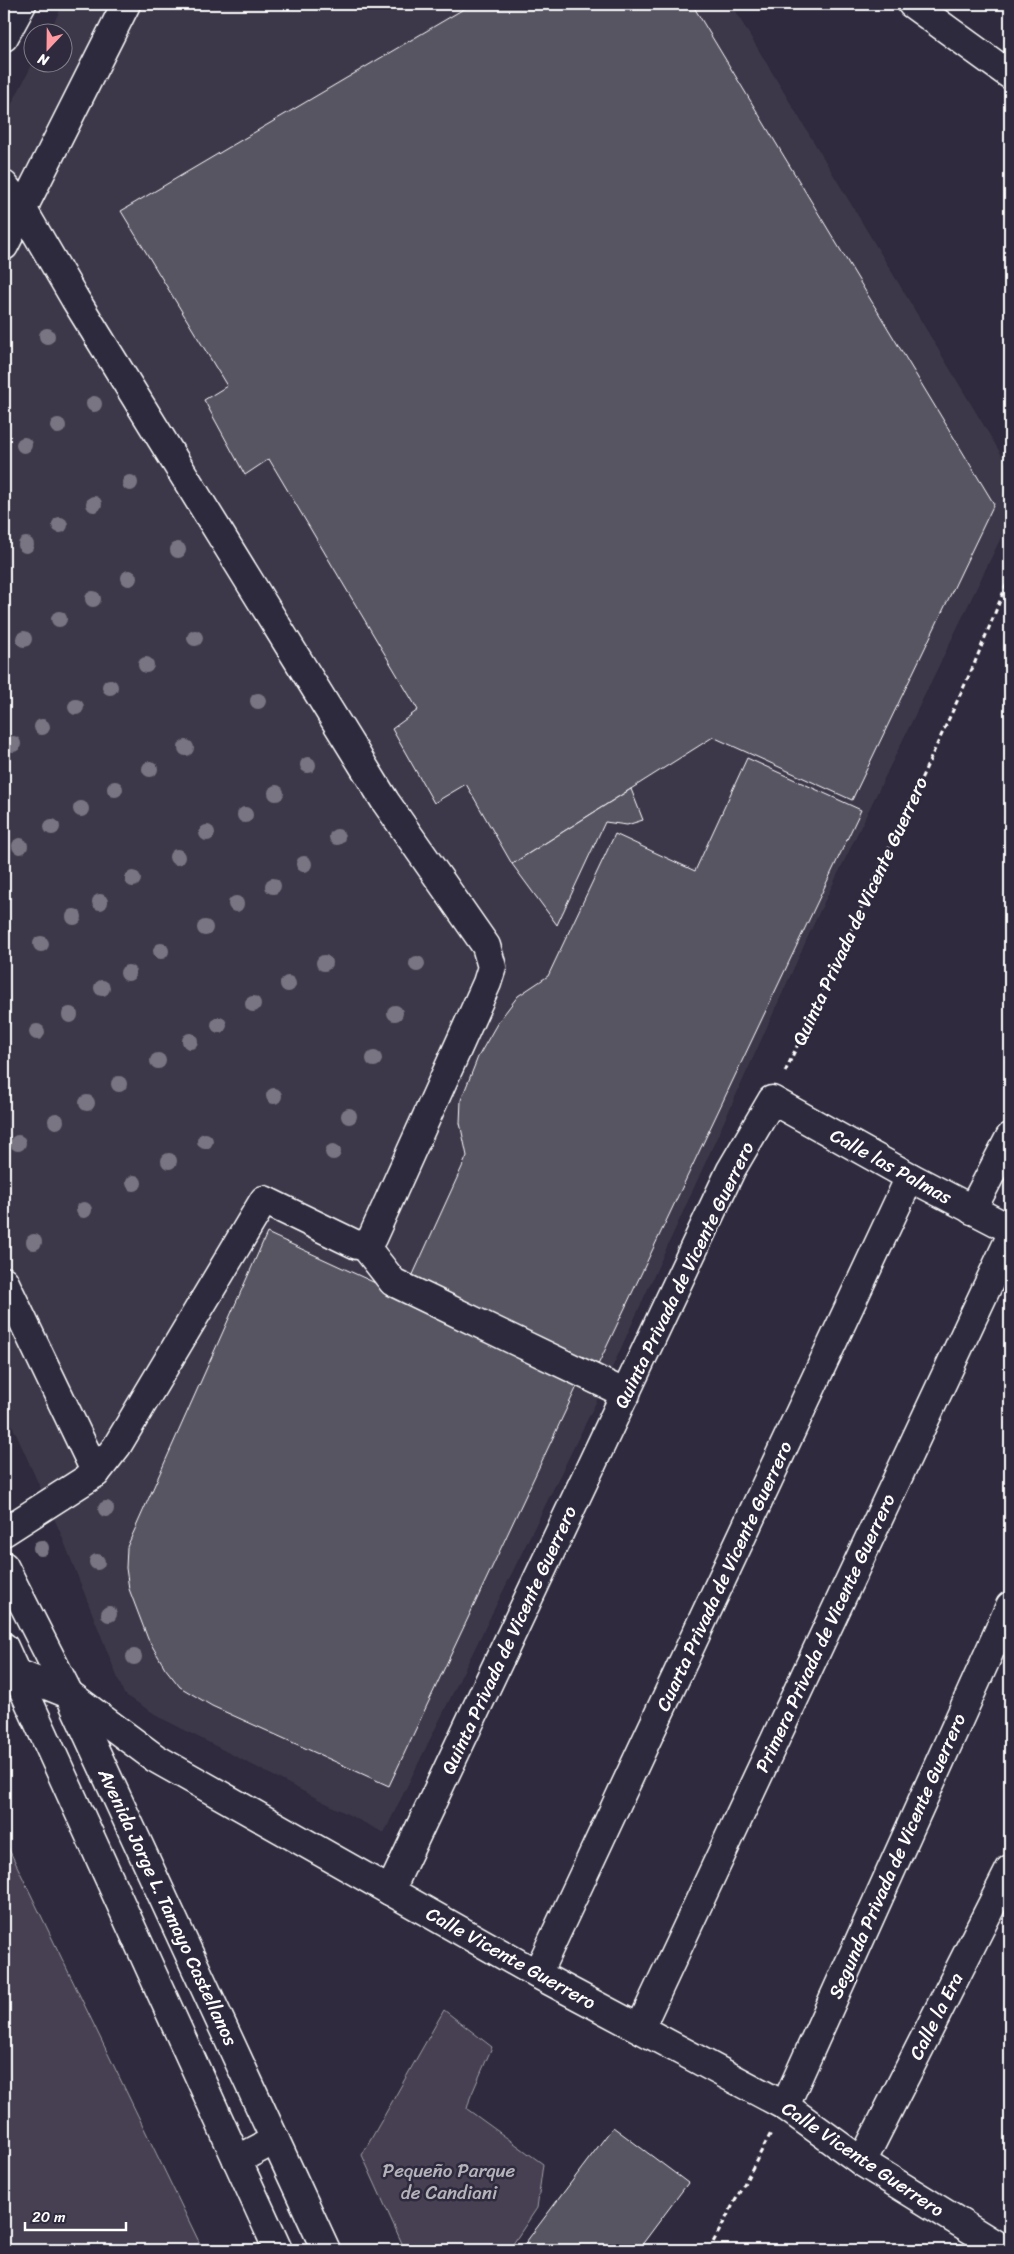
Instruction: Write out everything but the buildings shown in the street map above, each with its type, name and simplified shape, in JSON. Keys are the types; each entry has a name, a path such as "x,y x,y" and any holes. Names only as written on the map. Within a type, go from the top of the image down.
{"street":[{"path":"4,37 22,4"},
{"path":"4,246 126,4"},
{"path":"912,4 1010,75"},
{"path":"4,185 23,210 75,299 385,801 486,946 492,967 487,982 372,1238 364,1245 357,1245 264,1200 117,1446 96,1473 4,1532"},
{"name":"Calle las Palmas","path":"772,1100 910,1177 1010,1229"},
{"name":"Quinta Privada de Vicente Guerrero","path":"390,1891 731,1170 772,1100"},
{"path":"972,1210 1010,1137"},
{"name":"Cuarta Privada de Vicente Guerrero","path":"538,1974 910,1177"},
{"name":"Primera Privada de Vicente Guerrero","path":"640,2028 1010,1238"},
{"path":"364,1245 393,1282 626,1394"},
{"path":"4,1281 96,1473"},
{"name":"Avenida Jorge L. Tamayo Castellanos","path":"4,1566 69,1694 326,2250"},
{"name":"Segunda Privada de Vicente Guerrero","path":"784,2106 1010,1606"},
{"path":"4,1647 278,2250"},
{"name":"Calle Vicente Guerrero","path":"16,1674 69,1694 155,1758 538,1974 784,2106 862,2162 1005,2250"},
{"name":"Calle la Era","path":"862,2162 1010,1870"},
{"path":"237,2160 275,2140"},
{"path":"1005,2250 1010,2243"}],"path":[{"name":"Quinta Privada de Vicente Guerrero","path":"772,1100 973,667 1010,576"},
{"path":"709,2250 784,2106"}],"shaded area":[{"path":"63,4 731,4 1010,469 1010,519 817,917 602,1390 384,1833 161,1718 124,1694 61,1534 4,1407 4,119 28,72 72,72 72,22 54,22"}],"green space":[{"path":"4,1839 203,2250 4,2250"},
{"name":"Pequeño Parque de Candiani","path":"444,2010 492,2047 467,2109 543,2164 537,2208 509,2250 405,2250 362,2155"}]}
